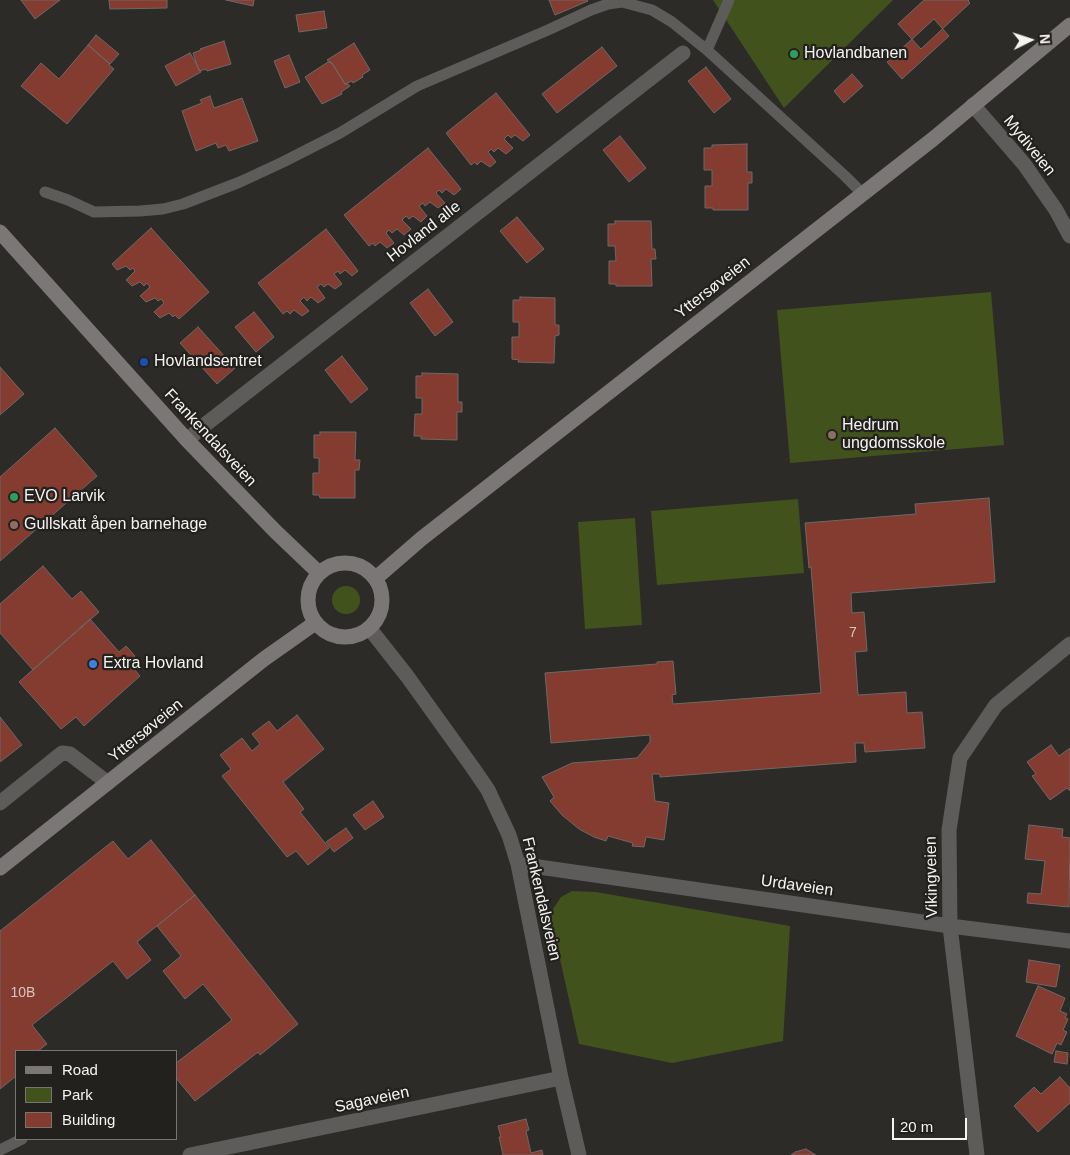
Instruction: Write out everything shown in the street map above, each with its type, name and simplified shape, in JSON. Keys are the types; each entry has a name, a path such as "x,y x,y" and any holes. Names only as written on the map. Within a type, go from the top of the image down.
{"main road":[{"name":"Yttersøveien","path":"376,578 421,539 933,139 1070,25"},
{"name":"Frankendalsveien","path":"0,232 187,440 318,573"},
{"path":"348,562 364,567 376,578 382,591 383,605 379,618 370,629 357,637 342,638 327,633 315,623 309,611 308,598 311,585 318,573 332,565 348,562"},
{"name":"Yttersøveien","path":"0,868 264,659 315,623"}],"street":[{"name":"Hovland alle","path":"187,440 683,53"},
{"name":"Mydiveien","path":"973,105 1024,164 1056,210 1070,236"},
{"name":"Frankendalsveien","path":"370,629 407,676 488,790 509,835 518,864 560,1078 579,1155"},
{"name":"Vikingveien","path":"977,1155 950,926 949,830 960,758 996,705 1070,644"},
{"path":"0,803 62,753 70,754 108,783"},
{"name":"Urdaveien","path":"518,864 950,926 1070,941"},
{"name":"Sagaveien","path":"190,1155 214,1153 560,1078"}],"lane":[{"path":"707,50 729,0"},
{"path":"45,192 94,212 163,209 183,204 240,182 316,146 417,86 591,10 624,1 652,10 672,22 707,50 862,193"},
{"path":"0,1150 20,1140"}],"green space":[{"name":"Hovlandbanen","path":"713,0 893,0 784,108"},
{"name":"Hedrum ungdomsskole","path":"991,292 1004,445 790,463 777,310"},
{"path":"798,499 804,573 657,585 651,511"},
{"path":"635,518 642,625 585,629 578,522"},
{"path":"346,586 356,590 360,600 356,610 346,614 336,610 332,600 336,590"},
{"path":"572,891 596,892 790,926 783,1041 672,1063 579,1044 551,919 553,909 561,897"}],"building":[{"path":"21,0 60,0 35,19"},
{"path":"109,0 167,0 167,8 110,9"},
{"path":"226,0 254,0 253,6"},
{"path":"549,0 587,0 588,1 555,15"},
{"path":"924,0 969,0 970,3 921,49 898,24"},
{"path":"324,11 327,28 299,32 296,15"},
{"path":"934,19 949,36 902,79 887,62"},
{"path":"96,35 119,54 110,64 88,45"},
{"path":"224,41 231,64 207,71 206,69 199,71 193,53"},
{"path":"354,43 370,70 353,83 352,81 345,84 332,63 327,60"},
{"path":"88,45 114,69 67,124 21,86 41,63 59,79"},
{"path":"602,47 617,66 557,113 542,94"},
{"path":"190,53 201,72 176,86 165,66"},
{"path":"289,55 300,82 285,88 274,61"},
{"path":"328,62 332,63 345,84 350,86 341,92 342,94 322,104 305,77"},
{"path":"706,67 731,99 714,113 688,81"},
{"path":"852,74 863,86 844,103 834,91"},
{"path":"496,93 530,135 523,141 515,135 511,138 508,135 504,139 513,148 506,154 498,148 494,152 491,149 488,152 496,162 490,167 481,161 477,165 475,162 471,165 446,133"},
{"path":"210,96 214,108 242,98 258,141 229,151 226,145 218,148 216,143 196,151 182,111 202,103 200,100"},
{"path":"620,136 646,168 629,182 603,150"},
{"path":"747,144 747,172 752,172 752,183 748,183 748,210 713,210 713,208 705,208 705,186 712,186 712,170 704,170 704,148 712,148 712,145"},
{"path":"428,148 461,189 454,195 446,189 442,193 439,190 436,193 445,203 438,208 430,202 425,206 423,203 419,206 427,216 421,222 413,216 409,219 406,216 402,220 411,229 404,235 397,229 392,233 389,230 386,233 394,243 387,248 380,242 375,246 373,243 369,246 344,215"},
{"path":"517,217 544,249 527,263 500,231"},
{"path":"615,221 651,221 652,249 655,249 656,259 651,259 652,286 616,286 616,284 609,284 609,261 616,261 615,246 608,246 608,224 615,224"},
{"path":"151,228 209,292 179,319 169,313 160,318 154,312 164,303 161,299 158,301 155,298 146,302 140,296 150,287 147,283 144,286 140,282 132,286 126,280 135,271 133,268 130,270 126,266 117,270 112,264"},
{"path":"326,229 358,271 352,276 345,270 340,274 338,271 334,274 342,284 335,289 328,284 324,287 321,284 317,287 325,298 318,303 311,297 307,301 304,297 300,301 309,311 302,316 294,310 290,314 287,311 283,314 258,283"},
{"path":"428,289 453,322 435,336 410,303"},
{"path":"520,297 555,298 555,325 559,325 559,335 555,336 554,363 518,362 519,360 512,359 512,337 519,337 519,322 513,322 513,300 520,300"},
{"path":"254,312 274,337 256,352 235,327"},
{"path":"198,327 235,368 217,384 180,343"},
{"path":"342,356 368,389 351,403 325,370"},
{"path":"0,367 24,394 0,415"},
{"path":"422,373 458,374 458,402 462,402 462,412 457,412 457,440 421,439 421,436 414,436 415,414 422,414 422,398 416,398 416,376 422,376"},
{"path":"55,428 97,476 0,561 0,477"},
{"path":"320,432 356,432 355,460 360,460 359,470 355,470 355,498 320,498 319,495 313,495 313,473 319,473 319,458 314,458 314,435 320,435"},
{"path":"989,498 995,582 851,593 852,613 864,612 867,651 855,652 858,695 906,692 907,713 922,712 925,748 865,752 864,743 855,743 856,762 660,777 660,774 652,774 655,801 669,803 664,840 646,837 644,847 632,846 633,843 608,836 606,841 594,837 579,829 562,815 550,801 554,797 542,777 572,763 637,758 650,742 650,735 551,743 545,673 673,661 676,694 672,695 673,704 821,693 811,567 809,568 805,523 916,514 915,504"},
{"path":"43,566 72,599 81,591 99,612 33,670 0,633 0,604"},
{"path":"90,619 119,652 126,646 135,656 128,662 140,676 84,726 76,717 61,729 19,682"},
{"path":"297,715 324,749 283,782 304,809 300,812 329,848 308,865 296,851 287,857 222,776 231,769 220,755 242,738 252,751 260,744 252,734 269,721 277,731"},
{"path":"0,717 22,745 0,762"},
{"path":"1051,745 1059,756 1070,748 1070,791 1067,788 1050,800 1032,776 1036,774 1027,762"},
{"path":"373,801 384,817 365,830 353,815"},
{"path":"1029,825 1063,829 1062,837 1070,838 1069,907 1027,903 1028,893 1041,894 1045,861 1025,859"},
{"path":"346,828 353,838 334,852 326,842"},
{"path":"151,840 195,895 137,942 151,960 127,979 113,961 32,1025 47,1044 39,1050 15,1050 15,1077 0,1089 0,931 113,841 128,859"},
{"path":"195,895 298,1024 260,1055 258,1052 195,1101 178,1080 178,1061 232,1020 203,984 185,999 163,971 181,956 157,926"},
{"path":"1029,960 1060,965 1056,987 1026,982"},
{"path":"1038,986 1065,998 1060,1011 1067,1014 1065,1018 1068,1019 1063,1030 1067,1032 1061,1045 1057,1043 1052,1054 1016,1036"},
{"path":"1056,1051 1068,1053 1067,1064 1054,1062"},
{"path":"1060,1077 1070,1088 1070,1103 1038,1132 1014,1106 1034,1087 1041,1094"},
{"path":"526,1119 529,1130 526,1131 531,1153 542,1150 543,1155 503,1155 498,1126"},
{"path":"806,1149 816,1155 791,1155 795,1152"}],"place":[{"name":"Hovlandbanen","path":"794,54"},
{"name":"Hovlandsentret","path":"144,362"},
{"name":"Hedrum ungdomsskole","path":"832,435"},
{"name":"EVO Larvik","path":"14,497"},
{"name":"Gullskatt åpen barnehage","path":"14,525"},
{"name":"Extra Hovland","path":"93,664"}]}
